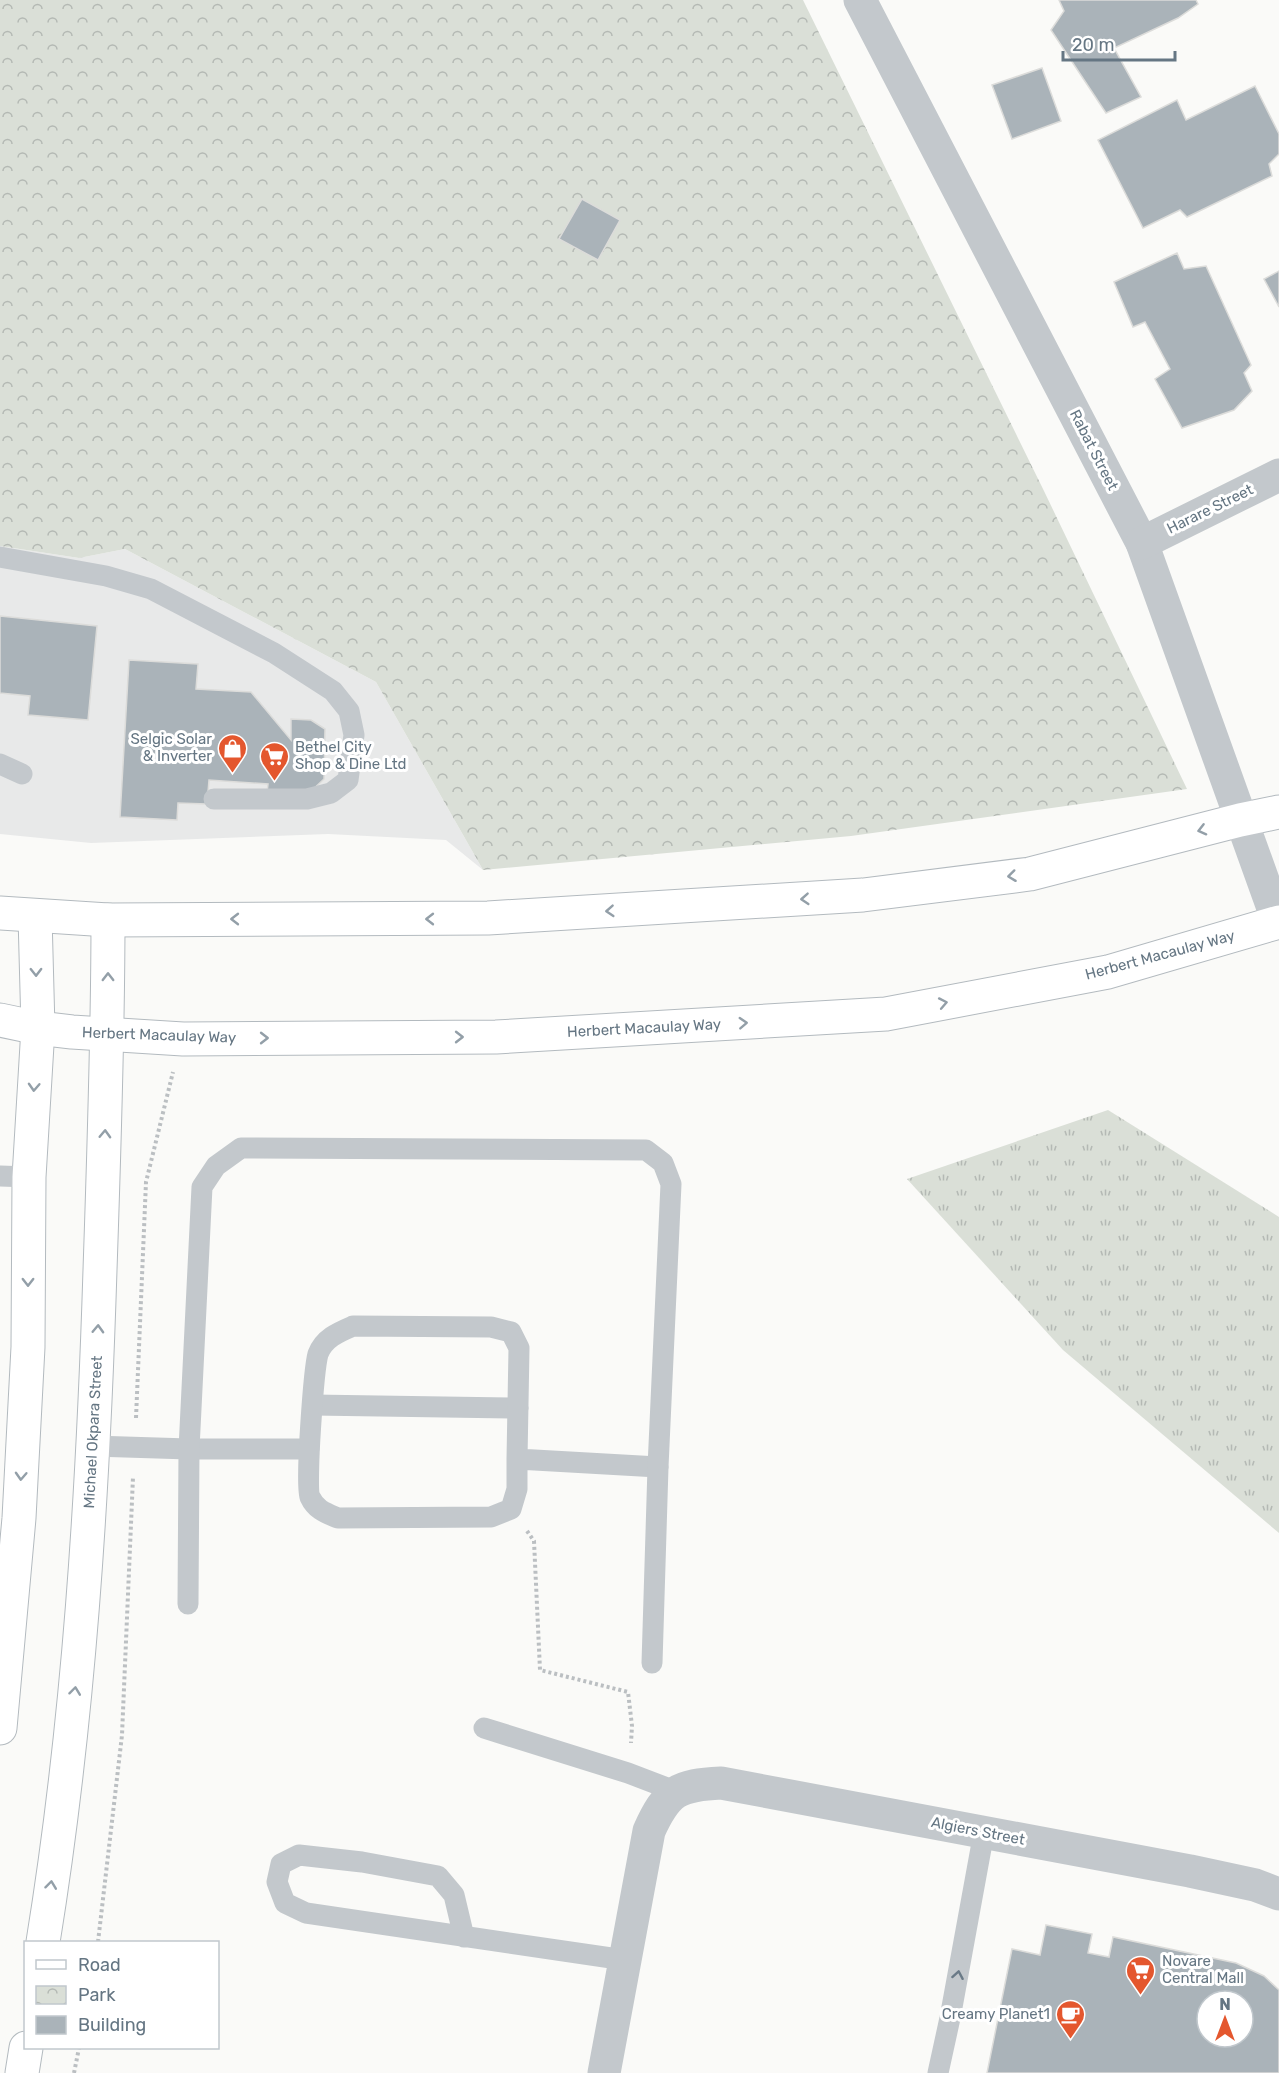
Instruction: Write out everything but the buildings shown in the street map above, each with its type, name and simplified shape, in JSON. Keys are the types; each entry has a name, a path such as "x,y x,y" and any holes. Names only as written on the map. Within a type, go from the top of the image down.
{"main road":[{"path":"0,912 108,920 488,918 863,895 1030,874 1279,812"},
{"path":"0,1728 19,1518 28,1347 14,1177 38,1028 35,916"},
{"name":"Michael Okpara Street","path":"43,1941 79,1659 93,1446 108,1033 108,920"},
{"name":"Herbert Macaulay Way","path":"0,1020 38,1028 183,1039 496,1037 886,1014 1108,972 1279,922"},
{"path":"22,2073 26,2049"}],"street":[{"name":"Rabat Street","path":"860,0 1142,543 1240,820 1279,922"},
{"name":"Harare Street","path":"1142,543 1279,475"},
{"name":"Algiers Street","path":"675,1791 698,1784 721,1783 1190,1871 1255,1885 1279,1894"},
{"path":"604,2073 650,1831 659,1809 675,1791"}],"lane":[{"path":"0,557 105,576 151,589 274,653 333,690 349,711 354,735 348,780 331,793 307,799 214,799"},
{"path":"0,764 22,774"},
{"path":"188,1604 189,1449 202,1187 216,1166 241,1148 646,1150 663,1163 671,1184 652,1663"},
{"path":"353,1326 491,1327 511,1332 519,1348 518,1408 517,1489 511,1509 491,1517 338,1518 318,1510 309,1495 309,1449 318,1353 333,1334 353,1326"},
{"path":"313,1406 518,1408"},
{"path":"93,1446 309,1449"},
{"path":"517,1459 658,1467"},
{"path":"484,1728 628,1773 675,1791"},
{"path":"938,2073 984,1832"},
{"path":"464,1936 454,1895 438,1876 362,1862 299,1855 281,1864 277,1882 285,1903 306,1913 625,1960"}],"path":[{"path":"98,1941 122,1735 146,1182 165,1100 183,1039"},
{"path":"511,1509 534,1541 540,1670 628,1692 632,1726 628,1773"},
{"path":"74,2073 79,2049"}],"shaded area":[{"path":"0,546 79,558 125,549 376,682 483,870 446,840 328,834 91,843 0,834"}],"green space":[{"path":"0,0 803,0 1044,491 1187,789 851,836 483,870 376,682 125,549 79,558 0,546"},
{"path":"1108,1110 1279,1217 1279,1533 1063,1350 907,1179"}],"place":[{"name":"Selgic Solar & Inverter","path":"233,774"},
{"name":"Bethel City Shop & Dine Ltd","path":"274,782"},
{"name":"Novare Central Mall","path":"1141,1996"},
{"name":"Creamy Planet1","path":"1071,2040"}]}
